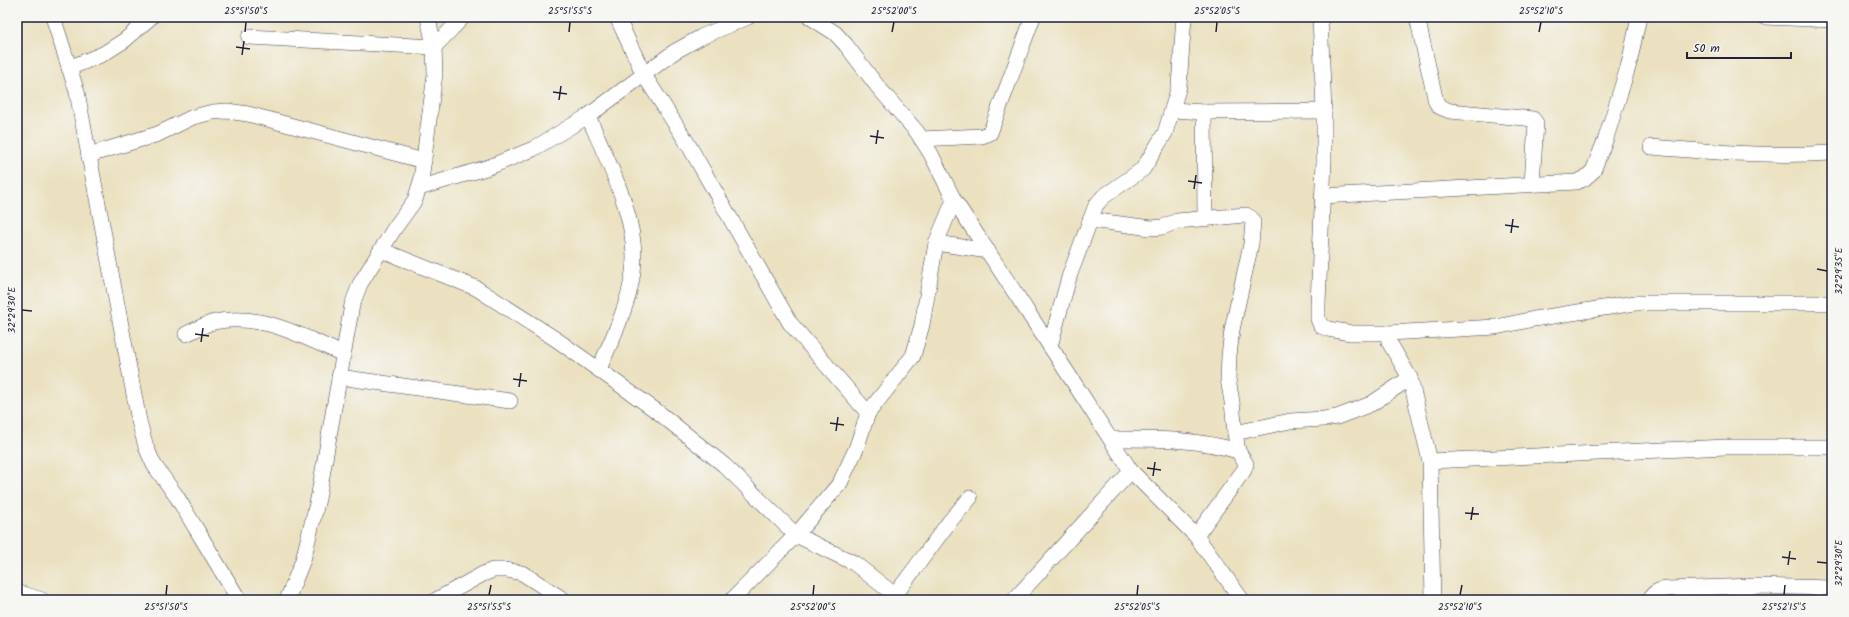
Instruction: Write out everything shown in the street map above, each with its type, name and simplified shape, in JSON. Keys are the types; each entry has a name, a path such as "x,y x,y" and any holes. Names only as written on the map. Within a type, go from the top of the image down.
{"street":[{"path":"53,17 77,92 138,421 146,447 154,465 177,497 239,600"},
{"path":"69,68 103,54 125,40 151,17"},
{"path":"286,600 303,560 318,499 342,354 352,305 360,284 415,200 419,188 435,74 434,47 428,17"},
{"path":"434,47 462,17"},
{"path":"617,17 644,75 691,150 790,324 868,413"},
{"path":"419,188 489,167 533,149 588,116 674,52 701,37 748,17"},
{"path":"810,17 836,33 878,87 922,139 954,200 1131,471 1196,536 1242,600"},
{"path":"922,139 982,136 990,133 1033,17"},
{"path":"1050,346 1070,274 1096,205 1103,197 1143,169 1165,133 1179,86 1184,17"},
{"path":"1320,17 1324,111 1318,304 1318,319 1321,326 1328,329 1351,333 1388,334 1496,327 1534,319 1635,304 1832,303"},
{"path":"1417,17 1436,102 1440,107 1450,111 1533,119 1536,123 1532,184"},
{"path":"1322,196 1576,182 1584,179 1593,171 1606,138 1629,64 1639,17"},
{"path":"1765,17 1832,20"},
{"path":"249,37 434,47"},
{"path":"1173,110 1204,112 1324,111"},
{"path":"89,155 158,134 193,118 213,112 227,111 248,114 424,161"},
{"path":"1204,112 1205,219"},
{"path":"588,116 625,207 634,244 633,271 629,290 614,334 599,369"},
{"path":"1651,147 1700,151 1799,155 1832,154"},
{"path":"732,600 796,535 840,483 856,449 868,413 913,356 922,325 936,243 954,200"},
{"path":"1090,220 1151,228 1177,221 1246,215 1252,218 1251,244 1232,330 1228,356 1228,379 1232,402 1234,433 1238,451 1246,464 1244,470 1196,536"},
{"path":"936,243 988,251"},
{"path":"381,250 476,288 599,369 658,412 724,465 796,535 854,563 898,598 950,521 970,498"},
{"path":"186,334 214,322 246,320 263,321 342,354"},
{"path":"1388,334 1389,342 1410,378 1430,461 1433,600"},
{"path":"339,377 510,401"},
{"path":"1234,433 1290,421 1336,417 1371,404 1410,378"},
{"path":"1111,439 1180,439 1204,442 1238,451"},
{"path":"1430,461 1726,447 1832,447"},
{"path":"1014,600 1131,471"},
{"path":"436,600 493,570 506,570 522,573 564,600"},
{"path":"1650,600 1652,595 1664,590 1754,593 1832,588"},
{"path":"17,592 42,600"}]}
